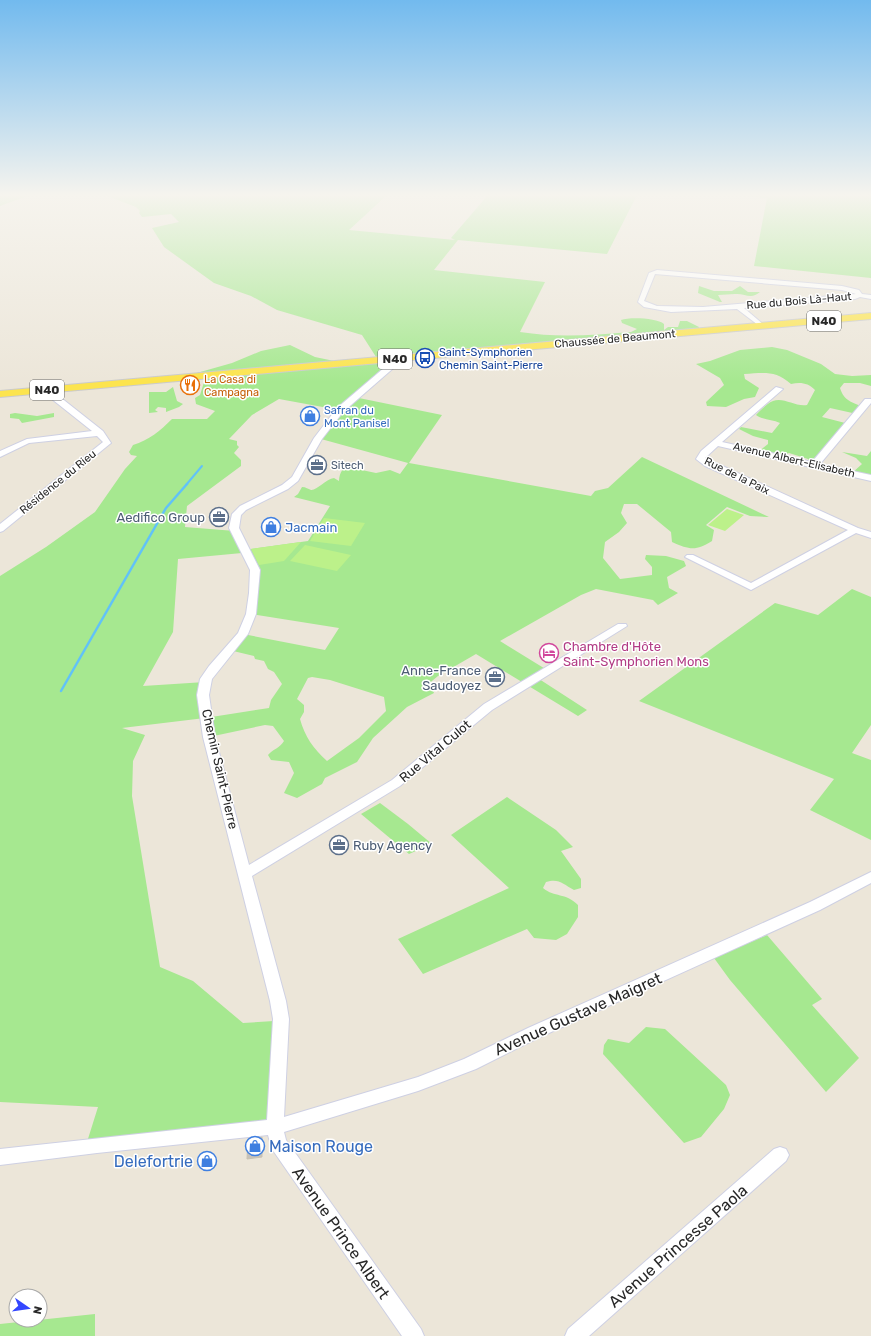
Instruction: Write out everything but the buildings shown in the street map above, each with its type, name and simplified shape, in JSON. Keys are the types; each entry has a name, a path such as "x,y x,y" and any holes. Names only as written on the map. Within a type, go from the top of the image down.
{"main road":[{"name":"Chaussée de Beaumont","path":"0,394 871,316"}],"street":[{"name":"Rue du Bois Là-Haut","path":"860,296 857,291 842,288 660,272 652,273 641,302 647,306 685,310 738,307 860,296 871,297"},
{"name":"Rue du Bois Là-Haut","path":"738,307 762,326"},
{"name":"Chemin Saint-Pierre","path":"275,1127 280,1019 278,1001 246,873 209,737 203,695 209,674 243,634 252,607 255,570 241,544 233,524 239,511 285,487 295,479 318,438 340,410 401,358"},
{"name":"Résidence du Rieu","path":"0,529 103,446 107,440 56,398 56,389"},
{"name":"Rue de la Paix","path":"780,390 704,453 700,460 856,530 871,535"},
{"path":"814,464 868,401"},
{"name":"Résidence du Rieu","path":"0,454 27,441 100,433"},
{"name":"Avenue Albert-Elisabeth","path":"717,443 871,478"},
{"path":"690,557 751,587 856,530"},
{"name":"Rue Vital Culot","path":"246,873 396,783 488,707 622,626"},
{"name":"Avenue Gustave Maigret","path":"0,1157 97,1145 275,1127 439,1078 794,916 871,877"},
{"name":"Avenue Prince Albert","path":"275,1127 278,1143 414,1336"},
{"name":"Avenue Princesse Paola","path":"575,1336 780,1155"}],"green space":[{"path":"178,257 444,257 434,270 545,282 520,332 548,335 589,335 631,332 637,329 622,323 621,320 625,319 637,318 656,320 664,324 664,330 668,327 678,327 680,321 687,321 699,327 698,331 401,358 354,397 442,415 409,463 591,496 595,491 608,488 642,457 769,517 750,516 727,507 706,525 714,530 712,541 697,548 688,548 672,542 671,532 637,504 624,504 621,513 627,523 619,532 605,542 603,558 620,579 652,575 652,567 645,559 646,555 666,556 684,561 686,566 667,577 669,588 678,593 658,605 653,600 596,589 581,595 500,641 547,670 536,677 587,710 578,716 476,654 438,676 427,685 432,688 434,693 407,707 373,738 357,762 325,778 322,784 297,798 284,793 294,773 289,762 271,760 268,755 284,741 273,726 265,725 209,737 205,718 122,728 145,735 133,761 132,796 160,967 193,981 243,1023 274,1021 275,1127 87,1142 98,1107 0,1102 0,576 46,547 95,512 125,469 137,456 131,455 129,452 133,445 154,435 172,419 207,419 215,411 196,404 195,398 200,395 206,376 179,378 232,363 261,351 290,345 315,357 344,363 378,360 362,335 277,310 251,296 214,283","holes":["279,399 339,410 321,439 408,463 400,474 390,470 376,473 357,469 354,464 345,467 340,475 339,481 334,478 328,480 313,490 302,487 298,494 294,497 330,506 308,541 244,550 235,531 185,527 187,506 241,466 241,460 234,453 239,447 237,445 237,441 229,439 252,415","242,553 255,576 251,614 339,628 325,650 243,634 229,650 254,656 255,659 264,661 268,669 274,672 282,684 271,700 269,708 205,718 205,682 143,686 173,632 178,559","312,677 330,680 384,697 386,711 359,738 327,761 310,742 300,719 304,712 304,705 297,699 308,678"]},
{"path":"756,257 871,257 871,278 754,266"},
{"path":"699,286 714,291 732,291 740,286 748,292 760,292 754,296 739,294 718,295 722,302 720,302 698,293"},
{"path":"772,347 787,350 821,364 835,374 852,376 871,375 871,386 860,383 844,383 840,388 846,398 863,407 857,414 830,408 822,417 849,424 814,465 808,459 789,453 779,457 758,452 768,444 768,440 753,436 739,429 741,427 772,433 780,423 756,415 768,403 777,400 798,405 807,405 815,390 807,384 791,384 780,376 769,373 744,374 745,379 759,388 755,397 744,399 726,407 707,406 706,402 724,385 720,378 696,364 710,361 740,350"},
{"path":"173,387 177,401 183,404 166,412 166,408 158,407 155,410 158,412 149,413 149,392 166,392"},
{"path":"15,413 37,416 54,413 54,417 22,423 19,419 10,418 10,414"},
{"path":"871,451 871,478 852,473 862,464 856,458 842,452 867,456"},
{"path":"727,509 744,515 725,531 708,525"},
{"path":"324,518 365,523 351,546 310,541"},
{"path":"301,542 284,561 259,565 251,549"},
{"path":"305,545 351,555 337,571 290,561"},
{"path":"852,589 871,597 871,725 852,753 871,760 871,840 810,810 834,779 639,701 775,603 818,615"},
{"path":"507,797 556,830 573,847 561,851 581,879 581,888 574,890 561,882 550,881 546,882 543,888 552,893 569,898 578,905 578,917 567,934 556,940 534,938 527,929 423,974 398,939 509,888 451,835"},
{"path":"380,803 432,844 409,854 361,814"},
{"path":"767,935 822,999 812,1005 859,1058 826,1092 730,980 714,958"},
{"path":"646,1027 665,1029 726,1085 730,1095 724,1109 701,1137 684,1143 603,1054 604,1045 608,1039 629,1043"},
{"path":"95,1314 95,1336 0,1336 0,1324 8,1323 8,1328 48,1328 48,1319"}],"waterway":[{"path":"186,485 202,466"},
{"path":"61,691 166,508 187,484"}],"place":[{"name":"Saint-Symphorien Chemin Saint-Pierre","path":"425,358"},
{"name":"La Casa di Campagna","path":"190,385"},
{"name":"Safran du Mont Panisel","path":"310,416"},
{"name":"Sitech","path":"317,465"},
{"name":"Aedifico Group","path":"219,517"},
{"name":"Jacmain","path":"271,527"},
{"name":"Chambre d'Hôte Saint-Symphorien Mons","path":"549,653"},
{"name":"Anne-France Saudoyez","path":"495,677"},
{"name":"Ruby Agency","path":"339,845"},
{"name":"Maison Rouge","path":"255,1146"},
{"name":"Delefortrie","path":"207,1161"}]}
